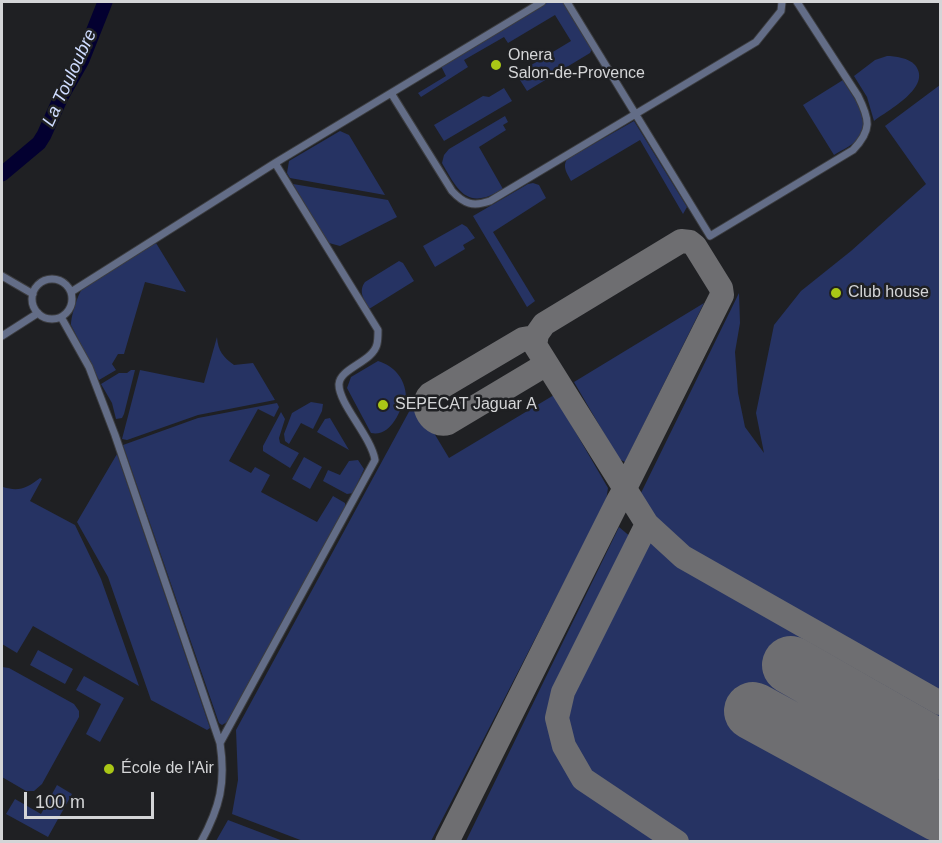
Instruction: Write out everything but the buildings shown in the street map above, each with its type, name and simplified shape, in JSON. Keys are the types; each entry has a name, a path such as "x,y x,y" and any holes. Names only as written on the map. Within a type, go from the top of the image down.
{"street":[{"path":"71,292 275,163 542,2"},
{"path":"567,2 710,236 853,150 865,138 868,126 866,112 797,2"},
{"path":"391,93 452,191 461,201 471,205 490,201 756,42 781,11 782,2"},
{"path":"220,743 375,460 373,448 340,394 339,382 343,376 372,354 377,344 378,330 275,163"},
{"path":"2,276 33,294"},
{"path":"51,280 63,283 71,292 70,309 61,317 49,319 38,313 33,294 40,284 51,280"},
{"path":"2,336 38,313"},
{"path":"61,317 89,366 115,435 220,743 224,767 220,799 201,842"}],"shaded area":[{"path":"548,2 565,4 592,49 590,53 527,91 520,80 526,76 523,70 571,41 555,15 508,43 504,37 464,60 468,67 421,97 418,93 446,76 441,66"},
{"path":"887,56 902,58 915,65 919,73 918,81 906,97 874,121 867,97 854,76 875,60"},
{"path":"843,80 860,107 864,129 855,142 834,155 803,105"},
{"path":"940,85 940,841 466,841 619,527 632,538 652,514 640,495 739,293 740,323 735,352 738,393 745,427 764,453 756,413 774,325 801,291 851,251 926,184 885,126"},
{"path":"504,88 512,101 444,141 434,125 483,96 489,97"},
{"path":"505,116 508,122 503,125 506,130 479,147 503,189 481,198 465,195 453,182 442,163 444,155 449,149"},
{"path":"634,121 687,207 683,214 640,140 571,181 565,167 567,159"},
{"path":"340,131 349,135 385,195 290,178 287,173 289,161"},
{"path":"533,183 539,185 546,198 493,232 535,301 527,307 473,216"},
{"path":"293,184 388,200 397,217 340,246 329,243"},
{"path":"462,224 475,238 463,245 465,249 435,267 423,246"},
{"path":"156,243 186,292 145,282 124,354 118,354 112,364 116,370 99,380 71,325 79,294 84,286"},
{"path":"399,261 403,263 414,281 369,309 362,292 365,282"},
{"path":"704,303 625,462 619,459 574,382"},
{"path":"217,337 222,353 234,365 253,363 275,400 198,415 127,440 122,439 140,370 204,383"},
{"path":"378,361 389,366 398,374 406,396 394,422 384,431 371,433 347,388 351,377"},
{"path":"135,370 124,414 122,418 116,419 112,403 101,384 119,373 127,373"},
{"path":"554,395 608,488 606,501 431,841 303,841 232,814 238,780 236,730 411,408 419,408 449,458"},
{"path":"311,402 323,404 313,429 301,423 289,444 285,441 284,434 292,413"},
{"path":"277,403 279,407 274,417 258,409 229,461 251,473 255,467 270,475 261,492 317,522 333,496 345,503 345,508 227,722 222,725 219,723 123,445 198,418"},
{"path":"281,412 285,419 279,438 280,443 299,453 290,468 263,451 263,446"},
{"path":"330,418 349,450 317,432 325,419"},
{"path":"117,454 210,728 207,730 151,700 108,577 77,522"},
{"path":"304,457 322,467 310,489 292,479"},
{"path":"358,460 364,469 353,493 347,494 323,481 328,470 340,475 349,461"},
{"path":"42,479 30,501 75,525 101,579 139,686 33,626 17,653 2,644 2,490 3,487 23,488"},
{"path":"38,650 73,669 65,684 30,665"},
{"path":"2,667 9,668 74,704 79,711 79,717 42,784 34,791 26,791 2,777"},
{"path":"84,676 124,698 100,742 86,734 101,704 76,690"},
{"path":"57,785 72,794 48,837 6,814 15,799 41,814"},
{"path":"228,820 283,841 216,841"}],"waterway":[{"name":"La Touloubre","path":"2,174 39,143 44,135 61,97 82,60 105,2"}],"taxiway":[{"path":"447,842 619,499 624,490 722,295 721,288 695,246 690,242 681,241 544,324 537,334 535,345 647,524 683,557 940,703"},
{"path":"535,345 529,338 523,339 430,394 426,404 428,415 437,422 448,423 540,368 549,368"},
{"path":"647,524 563,692 557,718 564,746 583,779 677,842"}],"runway":[{"path":"791,665 940,750"},
{"path":"753,711 940,813"}],"place":[{"name":"Onera Salon-de-Provence","path":"496,65"},
{"name":"Club house","path":"836,293"},
{"name":"SEPECAT Jaguar A","path":"383,405"},
{"name":"École de l'Air","path":"109,769"}]}
